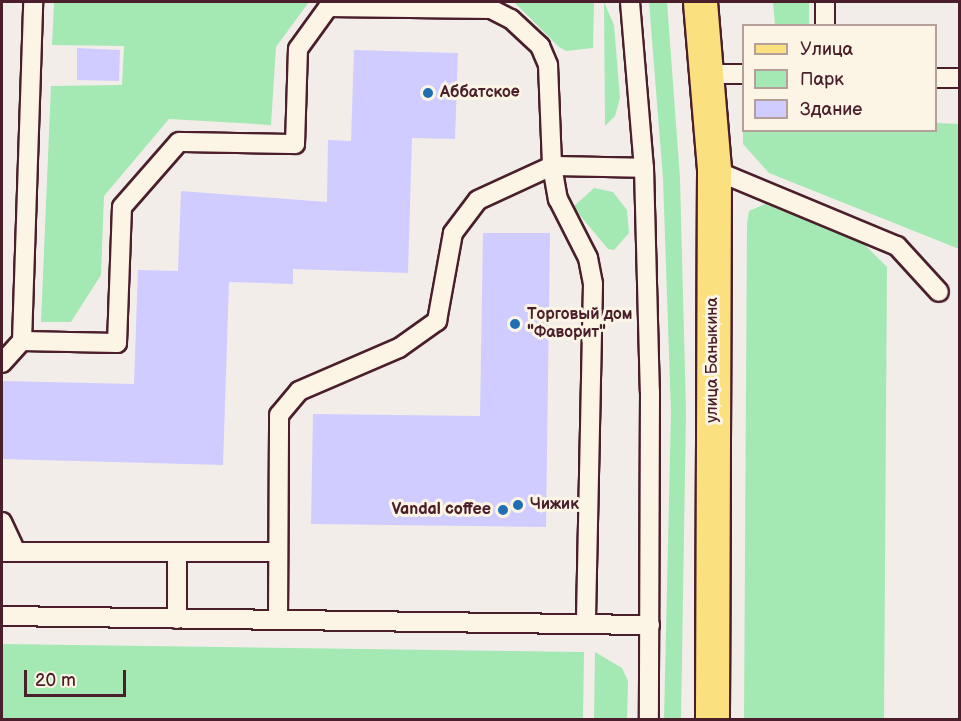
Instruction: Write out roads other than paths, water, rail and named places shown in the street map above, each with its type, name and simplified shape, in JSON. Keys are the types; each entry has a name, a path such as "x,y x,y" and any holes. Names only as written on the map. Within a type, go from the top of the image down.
{"main road":[{"name":"улица Баныкина","path":"700,2 714,170 712,720"}],"lane":[{"path":"2,363 22,341 33,2"},
{"path":"630,2 644,168 650,625 649,720"},
{"path":"825,2 825,24"},
{"path":"22,341 117,343 122,207 179,142 295,144 298,49 330,4 491,9 511,19 540,46 549,65 552,166 558,200 588,258 593,284 586,624"},
{"path":"707,74 742,74"},
{"path":"937,78 960,78"},
{"path":"278,620 279,415 299,391 399,348 437,321 453,233 478,200 552,166 644,168"},
{"path":"714,170 897,246 939,292"},
{"path":"2,522 9,552 278,552"},
{"path":"177,553 177,619"},
{"path":"2,616 650,625"}],"place":[{"name":"Аббатское","path":"428,93"},
{"name":"Торговый дом \"Фаворит\"","path":"515,324"},
{"name":"Чижик","path":"518,505"},
{"name":"Vandal coffee","path":"503,510"}]}
